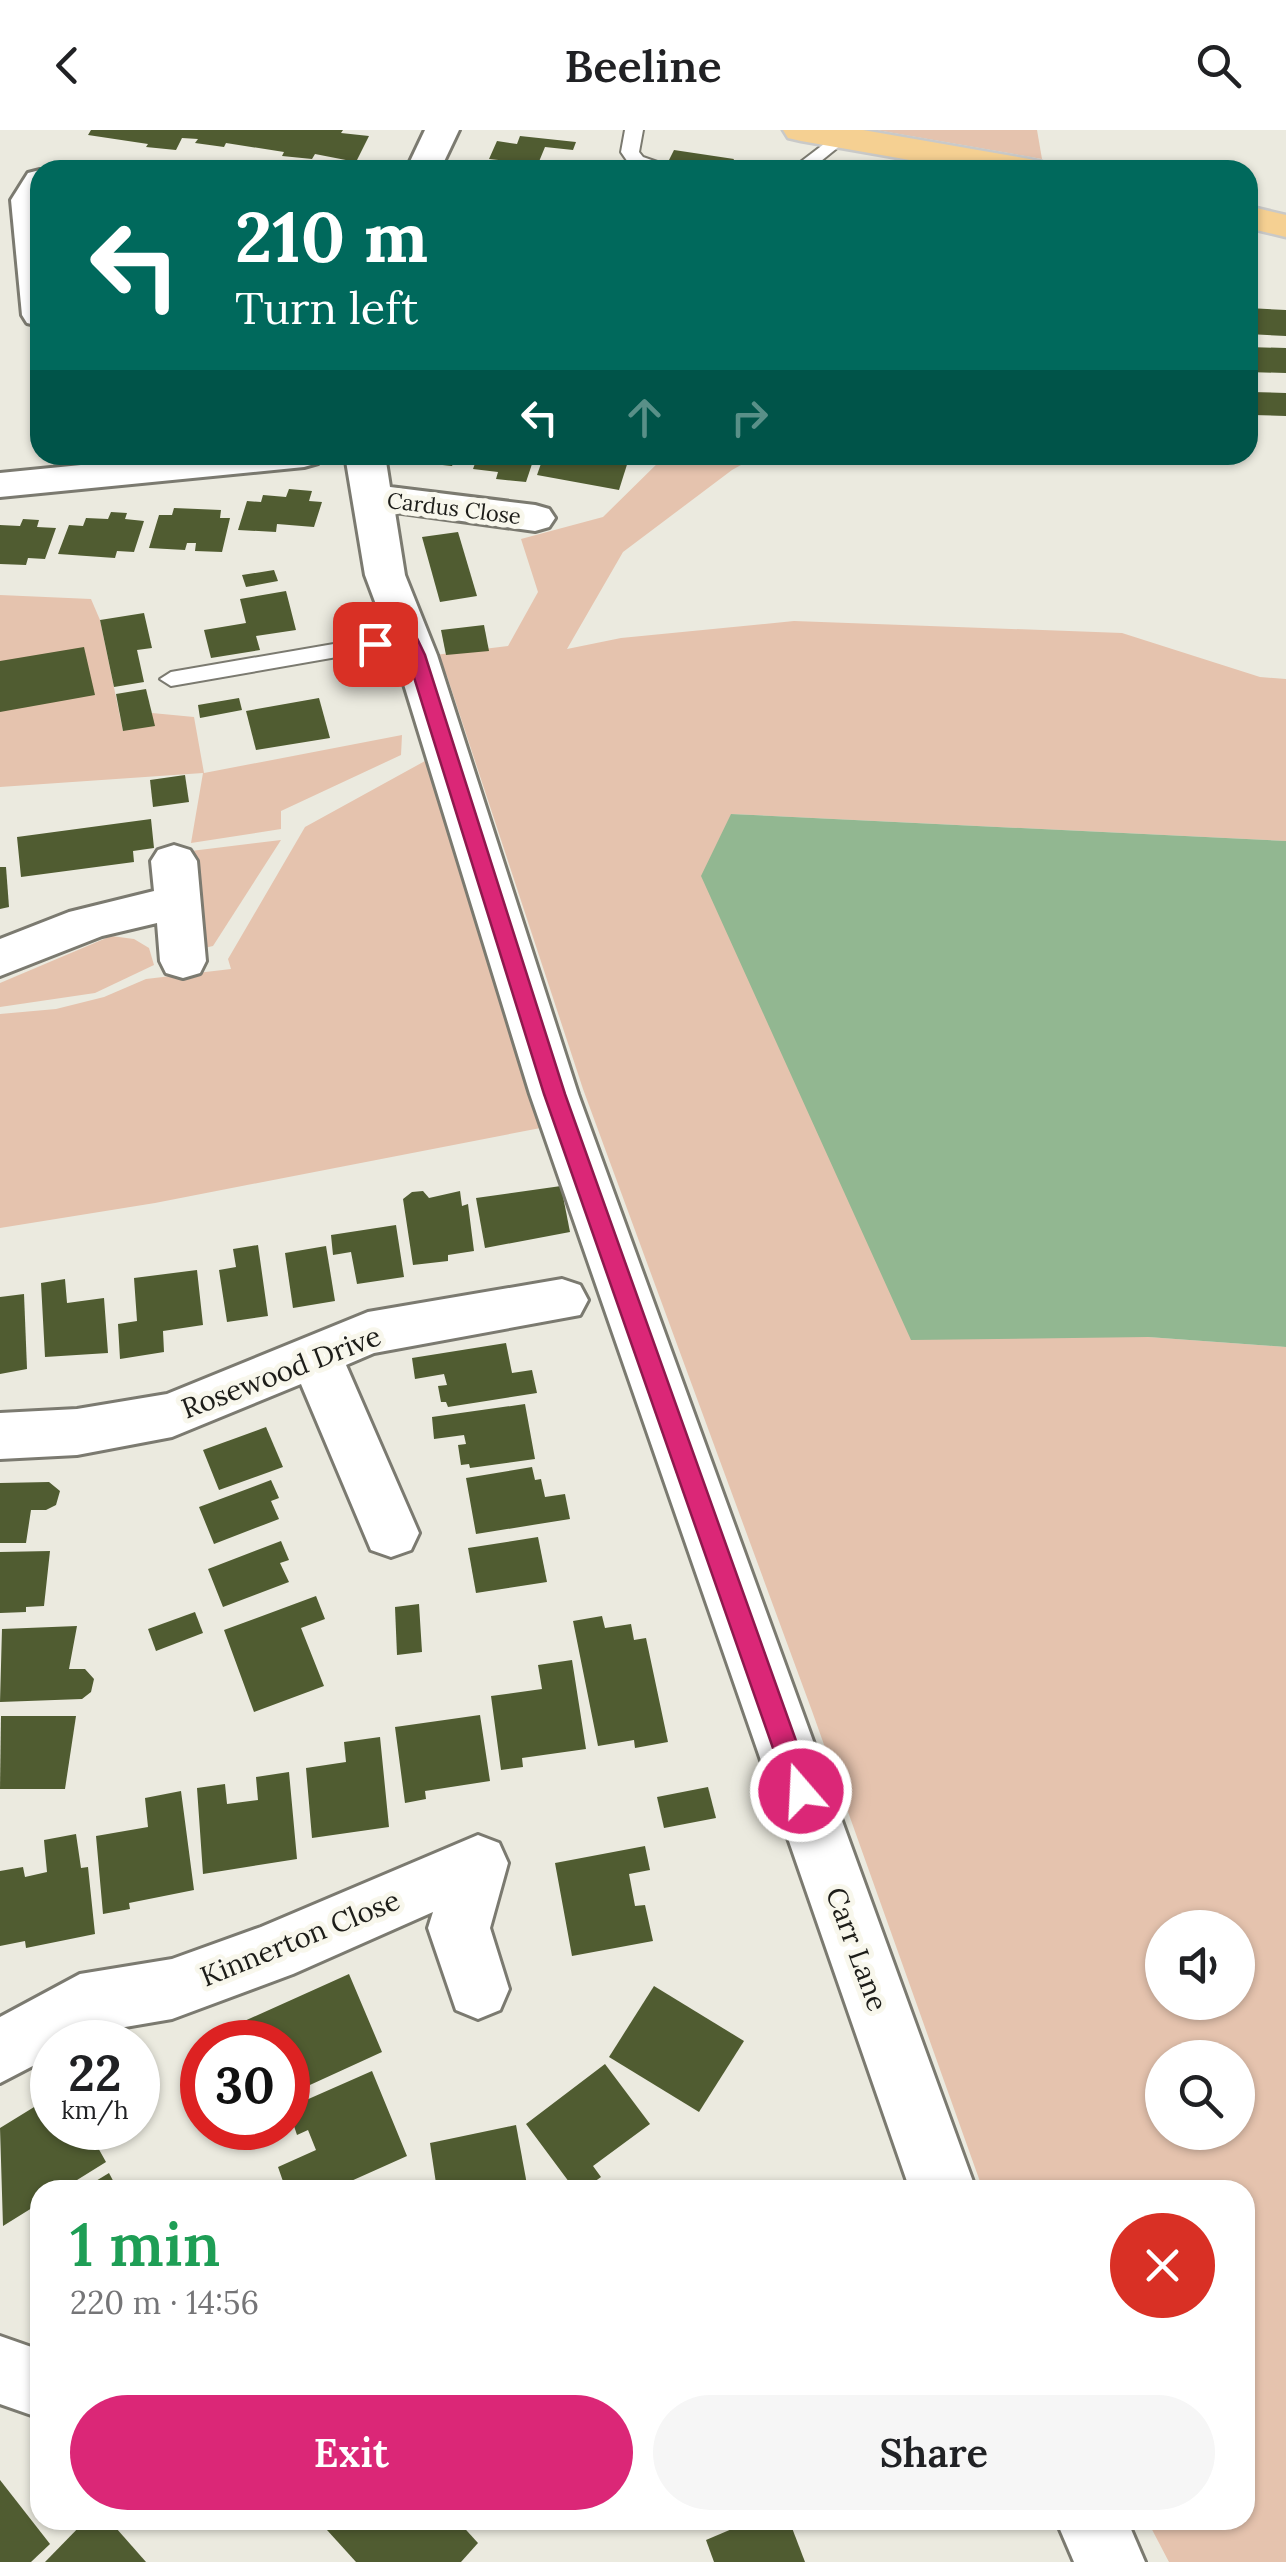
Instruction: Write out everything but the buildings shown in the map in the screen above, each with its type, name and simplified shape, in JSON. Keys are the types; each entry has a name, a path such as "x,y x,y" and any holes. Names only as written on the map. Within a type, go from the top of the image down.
{"main road":[{"path":"801,130 974,160"},
{"path":"1258,219 1286,226"}],"street":[{"path":"428,160 442,130"},
{"path":"0,485 54,468 112,465"},
{"name":"Cardus Close","path":"368,476 535,518"},
{"name":"Carr Lane","path":"368,476 385,575 409,638 554,1094 939,2180"},
{"path":"0,959 68,927 120,911 175,882 183,962"},
{"name":"Rosewood Drive","path":"0,1436 78,1432 172,1415 368,1333 562,1300"},
{"path":"316,1356 391,1533"},
{"name":"Kinnerton Close","path":"0,2052 80,2004 172,1989 271,1953 478,1863 459,1928 478,1989"},
{"path":"0,2370 30,2380"},
{"path":"1096,2530 1110,2562"}],"lane":[{"path":"634,130 630,152 636,160"},
{"path":"811,160 841,136"},
{"path":"171,679 409,638"}],"shaded area":[{"path":"876,130 1037,130 1042,159"},
{"path":"656,465 741,465 623,552 567,649 621,638 794,621 1122,633 1260,677 1286,679 1286,841 731,814 1148,1337 1286,1347 1286,2562 1169,2562 1152,2530 1255,2530 1255,2180 979,2180 583,1089 447,676 435,655 508,646 538,592 521,539 603,517"},
{"path":"0,595 91,599 100,620 123,731 152,713 194,717 204,773 402,735 401,755 281,811 281,829 191,843 203,773 0,787"},
{"path":"425,761 551,1126 155,1203 0,1228 0,1014 56,1009 104,997 146,979 231,969 228,959 305,827"},
{"path":"731,814 1286,841 1286,1347 1148,1337 911,1340 701,876"},
{"path":"281,840 213,946 204,948 191,851"},
{"path":"111,936 134,939 149,948 154,965 95,993 0,1007 0,983"}],"route":[{"path":"375,644 409,638 416,655 554,1094 801,1791"}]}
